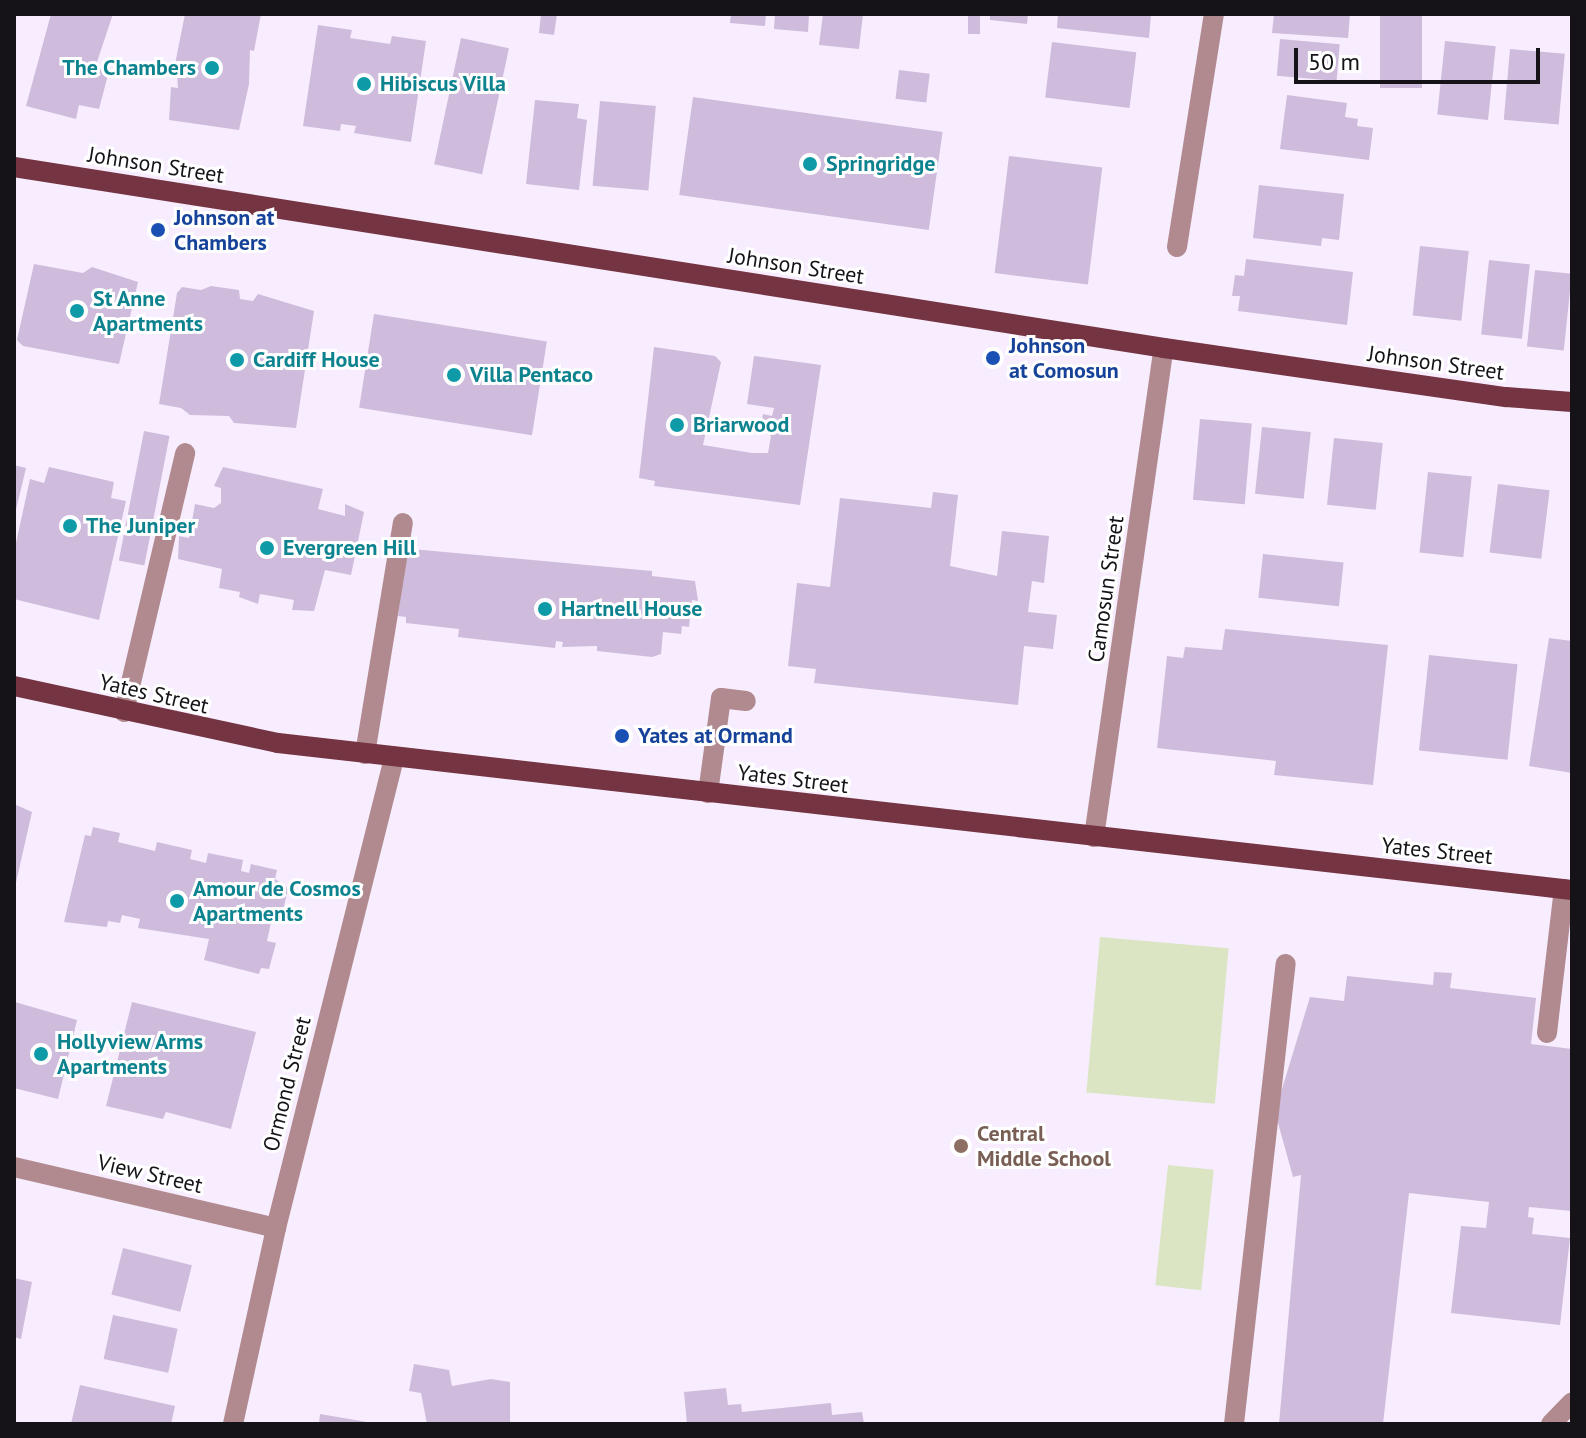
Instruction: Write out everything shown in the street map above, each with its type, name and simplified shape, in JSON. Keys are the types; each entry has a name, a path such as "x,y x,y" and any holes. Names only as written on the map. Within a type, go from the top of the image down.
{"main road":[{"name":"Johnson Street","path":"14,167 1164,348 1506,397 1572,402"},
{"name":"Yates Street","path":"14,686 207,731 365,754 1568,890"}],"street":[{"path":"1177,247 1214,14"},
{"name":"Camosun Street","path":"1094,837 1164,348"},
{"path":"124,712 185,453"},
{"path":"365,754 403,523"},
{"path":"708,793 721,698 746,701"},
{"name":"Ormond Street","path":"233,1424 276,1228 394,757"},
{"path":"1547,1033 1568,890"},
{"path":"1234,1424 1286,964"},
{"name":"View Street","path":"14,1167 276,1228"},
{"path":"1551,1424 1572,1402"}],"green space":[{"path":"1100,937 1229,948 1215,1104 1086,1092"},
{"path":"1168,1165 1214,1170 1201,1290 1155,1285"}],"building":[{"path":"51,14 113,14 95,68 109,71 99,109 79,105 76,119 26,106"},
{"name":"The Chambers","path":"185,14 261,14 254,51 250,50 249,84 239,130 169,120 171,87 178,88 176,59"},
{"path":"541,14 557,14 554,35 539,33"},
{"path":"731,14 766,14 765,26 730,23"},
{"path":"775,14 809,14 808,32 774,29"},
{"path":"823,14 863,14 859,49 819,45"},
{"path":"968,14 980,14 980,34 968,34"},
{"path":"990,14 1028,14 1027,24 990,20"},
{"path":"1058,14 1151,14 1149,38 1057,28"},
{"path":"1274,14 1350,14 1348,38 1272,33"},
{"path":"1380,14 1422,14 1422,88 1380,88"},
{"name":"Hibiscus Villa","path":"318,25 352,30 350,38 390,44 392,36 426,41 411,142 354,133 356,126 341,124 340,131 303,126"},
{"path":"461,38 509,48 482,174 434,164"},
{"path":"1280,39 1340,44 1337,81 1277,76"},
{"path":"1445,41 1496,46 1488,120 1437,115"},
{"path":"1052,42 1136,52 1130,108 1045,98"},
{"path":"1510,49 1565,54 1559,125 1504,120"},
{"path":"899,70 930,74 926,103 895,99"},
{"path":"1287,95 1347,103 1345,117 1358,119 1357,126 1373,128 1369,160 1280,149"},
{"name":"Springridge","path":"693,97 943,132 929,230 679,195"},
{"path":"535,100 579,104 577,118 587,120 579,190 526,184"},
{"path":"600,101 656,106 648,191 593,186"},
{"path":"1009,156 1102,167 1088,285 995,273"},
{"path":"1259,185 1344,194 1339,240 1322,238 1321,246 1253,238"},
{"path":"1420,246 1469,251 1461,321 1413,316"},
{"path":"1246,259 1353,272 1347,325 1238,311 1240,296 1232,296 1235,275 1244,276"},
{"path":"1489,260 1530,264 1522,339 1481,335"},
{"name":"St Anne Apartments","path":"34,264 83,273 92,267 138,282 119,364 23,346 17,340"},
{"path":"1535,270 1572,274 1564,350 1527,347"},
{"name":"Cardiff House","path":"211,286 239,290 240,299 253,301 258,294 314,311 296,428 234,423 229,416 190,415 181,408 159,404 177,293 182,287 201,290"},
{"name":"Villa Pentaco","path":"374,314 547,341 532,435 359,408"},
{"name":"Briarwood","path":"654,347 715,356 721,362 703,445 752,453 768,453 771,436 761,428 763,414 772,416 774,408 747,404 754,356 821,365 800,505 654,486 655,481 639,478"},
{"path":"1200,419 1252,424 1245,504 1193,500"},
{"path":"1262,427 1311,432 1304,499 1255,494"},
{"path":"144,431 170,436 144,566 119,561"},
{"path":"1334,438 1383,443 1376,510 1327,505"},
{"path":"14,465 26,468 15,514 14,514"},
{"name":"The Juniper","path":"49,467 114,482 111,498 126,501 99,620 14,599 14,552 30,479 44,483"},
{"name":"Evergreen Hill","path":"223,467 323,489 318,509 345,516 345,504 364,512 351,575 325,570 314,611 292,610 294,600 260,594 258,604 239,597 240,592 219,588 222,569 178,559 179,536 189,538 195,504 214,508 221,503 221,488 214,486"},
{"path":"1428,472 1472,477 1463,557 1420,553"},
{"path":"1498,484 1550,490 1541,559 1490,552"},
{"path":"933,492 958,495 950,566 997,576 1002,531 1049,536 1044,583 1032,581 1028,612 1057,615 1053,649 1024,646 1018,705 814,683 816,669 788,666 797,583 830,587 840,498 931,508"},
{"name":"Hartnell House","path":"412,549 652,571 652,576 695,581 698,601 692,600 689,627 682,626 681,634 663,632 661,654 652,657 597,651 597,646 562,647 563,642 556,641 555,648 458,637 459,629 406,623 406,617 398,616 405,554 412,555"},
{"path":"1263,554 1344,562 1339,606 1258,598"},
{"path":"1225,629 1388,645 1373,785 1274,775 1276,761 1157,748 1167,656 1183,658 1185,647 1222,650"},
{"path":"1549,638 1572,641 1572,773 1529,766"},
{"path":"1429,655 1518,664 1507,760 1419,750"},
{"path":"14,804 32,812 15,887 14,886"},
{"name":"Amour de Cosmos Apartments","path":"93,827 120,833 118,842 155,851 157,842 192,850 190,859 206,863 208,853 243,860 241,871 249,873 251,864 277,870 275,879 288,888 282,916 273,913 267,941 276,943 269,969 261,968 259,974 204,960 209,939 138,928 140,919 122,915 120,923 108,921 107,927 64,922 85,835 91,836"},
{"path":"1434,972 1452,973 1450,988 1536,998 1531,1044 1572,1049 1572,1211 1529,1207 1528,1217 1534,1218 1532,1234 1570,1238 1560,1325 1451,1313 1461,1226 1486,1228 1489,1202 1409,1193 1383,1424 1279,1424 1301,1175 1293,1177 1275,1112 1310,997 1344,1001 1347,976 1433,985"},
{"name":"Hollyview Arms Apartments","path":"15,1002 77,1020 58,1099 14,1088"},
{"path":"132,1002 256,1032 231,1129 166,1112 163,1119 106,1106"},
{"path":"123,1248 192,1265 180,1312 111,1295"},
{"path":"14,1278 32,1282 21,1339 14,1337"},
{"path":"113,1315 178,1329 168,1373 104,1359"},
{"path":"414,1364 449,1370 452,1386 491,1379 510,1382 510,1424 427,1424 421,1393 409,1391"},
{"path":"80,1385 175,1406 171,1424 71,1424"},
{"path":"726,1388 728,1405 741,1404 742,1412 831,1403 832,1415 862,1412 864,1424 687,1424 684,1392"},
{"path":"320,1414 367,1422 367,1424 319,1424"}],"place":[{"name":"The Chambers","path":"212,68"},
{"name":"Hibiscus Villa","path":"364,84"},
{"name":"Springridge","path":"810,164"},
{"name":"Johnson at Chambers","path":"158,230"},
{"name":"St Anne Apartments","path":"77,311"},
{"name":"Johnson at Comosun","path":"993,358"},
{"name":"Cardiff House","path":"237,360"},
{"name":"Villa Pentaco","path":"454,375"},
{"name":"Briarwood","path":"677,425"},
{"name":"The Juniper","path":"70,526"},
{"name":"Evergreen Hill","path":"267,548"},
{"name":"Hartnell House","path":"545,609"},
{"name":"Yates at Ormand","path":"622,736"},
{"name":"Amour de Cosmos Apartments","path":"177,901"},
{"name":"Hollyview Arms Apartments","path":"41,1054"},
{"name":"Central Middle School","path":"961,1146"}]}
